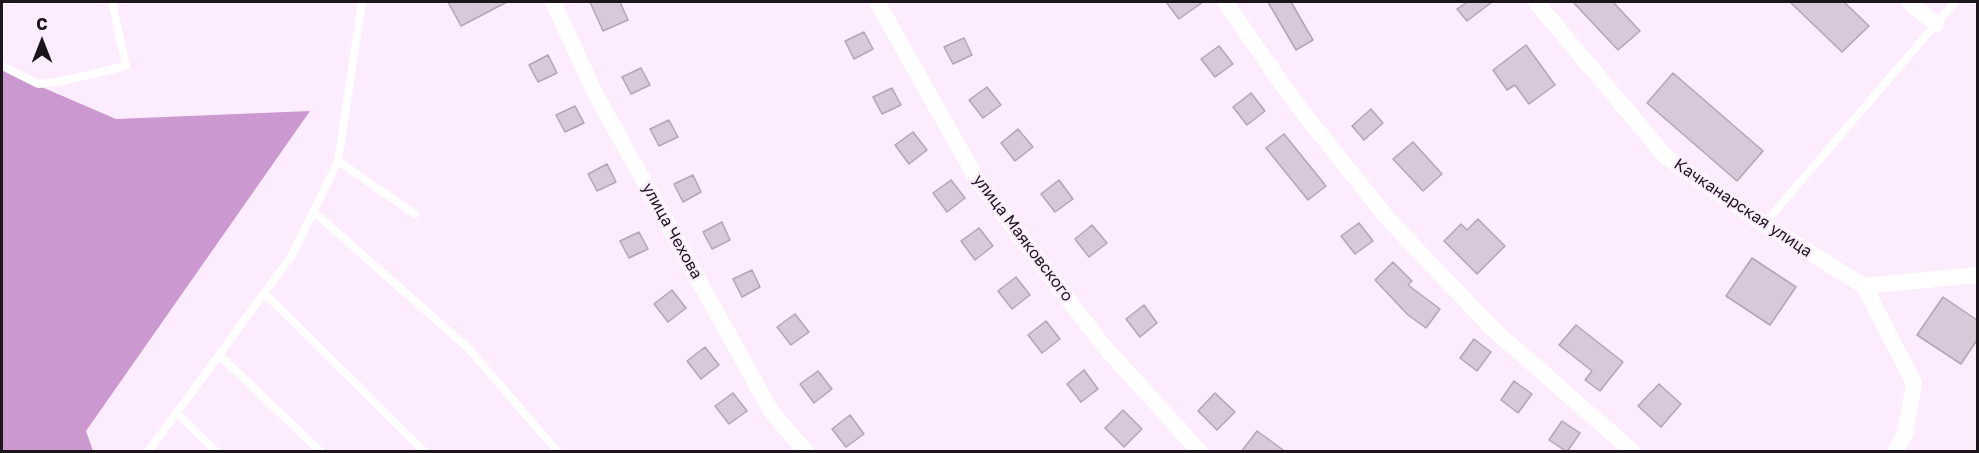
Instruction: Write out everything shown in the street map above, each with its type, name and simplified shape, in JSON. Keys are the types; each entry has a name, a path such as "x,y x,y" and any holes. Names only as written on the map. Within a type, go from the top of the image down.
{"street":[{"name":"улица Чехова","path":"553,2 595,93 771,411 806,452"},
{"name":"улица Маяковского","path":"877,2 978,181 1103,345 1200,452"},
{"path":"1226,2 1294,101 1388,219 1493,329 1631,451"},
{"name":"Качканарская улица","path":"1536,2 1666,157 1764,224 1864,286"},
{"path":"1909,2 1936,24"},
{"path":"1895,452 1905,434 1914,382 1864,286 1977,275"}],"lane":[{"path":"2,66 38,84 58,82 126,66 112,2"},
{"path":"148,452 292,255 314,212 338,161 362,2"},
{"path":"1764,224 1955,2"},
{"path":"338,161 415,214"},
{"path":"314,212 468,348 558,452"},
{"path":"264,293 425,452"},
{"path":"219,355 321,452"},
{"path":"177,413 217,452"}],"shaded area":[{"path":"2,70 116,119 310,111 86,431 93,451 2,451"}],"building":[{"path":"448,2 507,2 461,26"},
{"path":"590,2 620,2 628,20 603,31"},
{"path":"1166,2 1203,2 1179,19"},
{"path":"1268,2 1291,2 1313,40 1296,50"},
{"path":"1467,2 1492,2 1467,21 1457,9"},
{"path":"1573,2 1613,2 1640,31 1618,50"},
{"path":"1790,2 1844,2 1869,26 1842,52"},
{"path":"864,32 873,49 854,59 845,41"},
{"path":"964,38 972,55 953,64 944,47"},
{"path":"1526,45 1555,85 1529,104 1515,85 1507,90 1493,70"},
{"path":"1219,46 1233,64 1215,77 1201,59"},
{"path":"548,55 557,73 538,82 529,65"},
{"path":"641,68 650,85 631,94 622,77"},
{"path":"1673,73 1763,151 1737,181 1647,103"},
{"path":"987,87 1001,105 983,118 969,100"},
{"path":"892,88 901,105 882,114 873,97"},
{"path":"1251,93 1265,111 1247,125 1233,107"},
{"path":"575,106 584,123 565,132 556,115"},
{"path":"1371,109 1383,123 1364,140 1352,126"},
{"path":"669,120 678,137 659,146 650,129"},
{"path":"1018,129 1033,147 1015,161 1001,143"},
{"path":"913,132 927,150 909,164 895,145"},
{"path":"1284,134 1326,186 1308,200 1266,148"},
{"path":"1413,142 1442,174 1423,191 1393,159"},
{"path":"607,164 616,182 597,191 588,174"},
{"path":"693,175 701,192 683,202 674,184"},
{"path":"951,180 965,198 947,212 933,193"},
{"path":"1059,180 1073,199 1055,212 1041,194"},
{"path":"1478,219 1505,246 1477,274 1444,241 1461,224 1467,230"},
{"path":"722,222 730,240 712,249 703,232"},
{"path":"1359,223 1373,241 1355,254 1341,236"},
{"path":"1092,225 1107,243 1089,257 1075,239"},
{"path":"979,228 993,246 975,260 961,241"},
{"path":"639,232 648,249 629,258 620,241"},
{"path":"1752,258 1796,287 1770,325 1726,296"},
{"path":"1393,262 1412,281 1408,285 1440,309 1426,328 1408,315 1375,280"},
{"path":"752,270 760,287 742,297 733,279"},
{"path":"1016,277 1030,295 1012,309 998,291"},
{"path":"672,290 686,308 668,322 654,304"},
{"path":"1943,297 1977,320 1977,340 1961,364 1917,335"},
{"path":"1144,305 1157,323 1140,337 1126,319"},
{"path":"795,314 809,332 791,345 777,327"},
{"path":"1046,321 1060,339 1042,353 1028,335"},
{"path":"1576,325 1623,362 1600,391 1585,380 1592,371 1559,345"},
{"path":"1474,339 1491,352 1477,371 1460,358"},
{"path":"705,347 719,365 701,379 687,361"},
{"path":"1084,370 1098,389 1081,402 1067,384"},
{"path":"818,371 832,389 814,403 800,384"},
{"path":"1514,381 1532,394 1518,413 1501,400"},
{"path":"1659,384 1681,404 1661,427 1638,406"},
{"path":"733,393 747,411 729,424 715,406"},
{"path":"1215,393 1235,412 1217,430 1198,411"},
{"path":"1123,410 1142,429 1124,447 1105,428"},
{"path":"850,415 864,434 846,447 832,429"},
{"path":"1562,421 1580,433 1567,452 1549,440"},
{"path":"1257,431 1286,452 1241,452"}]}
